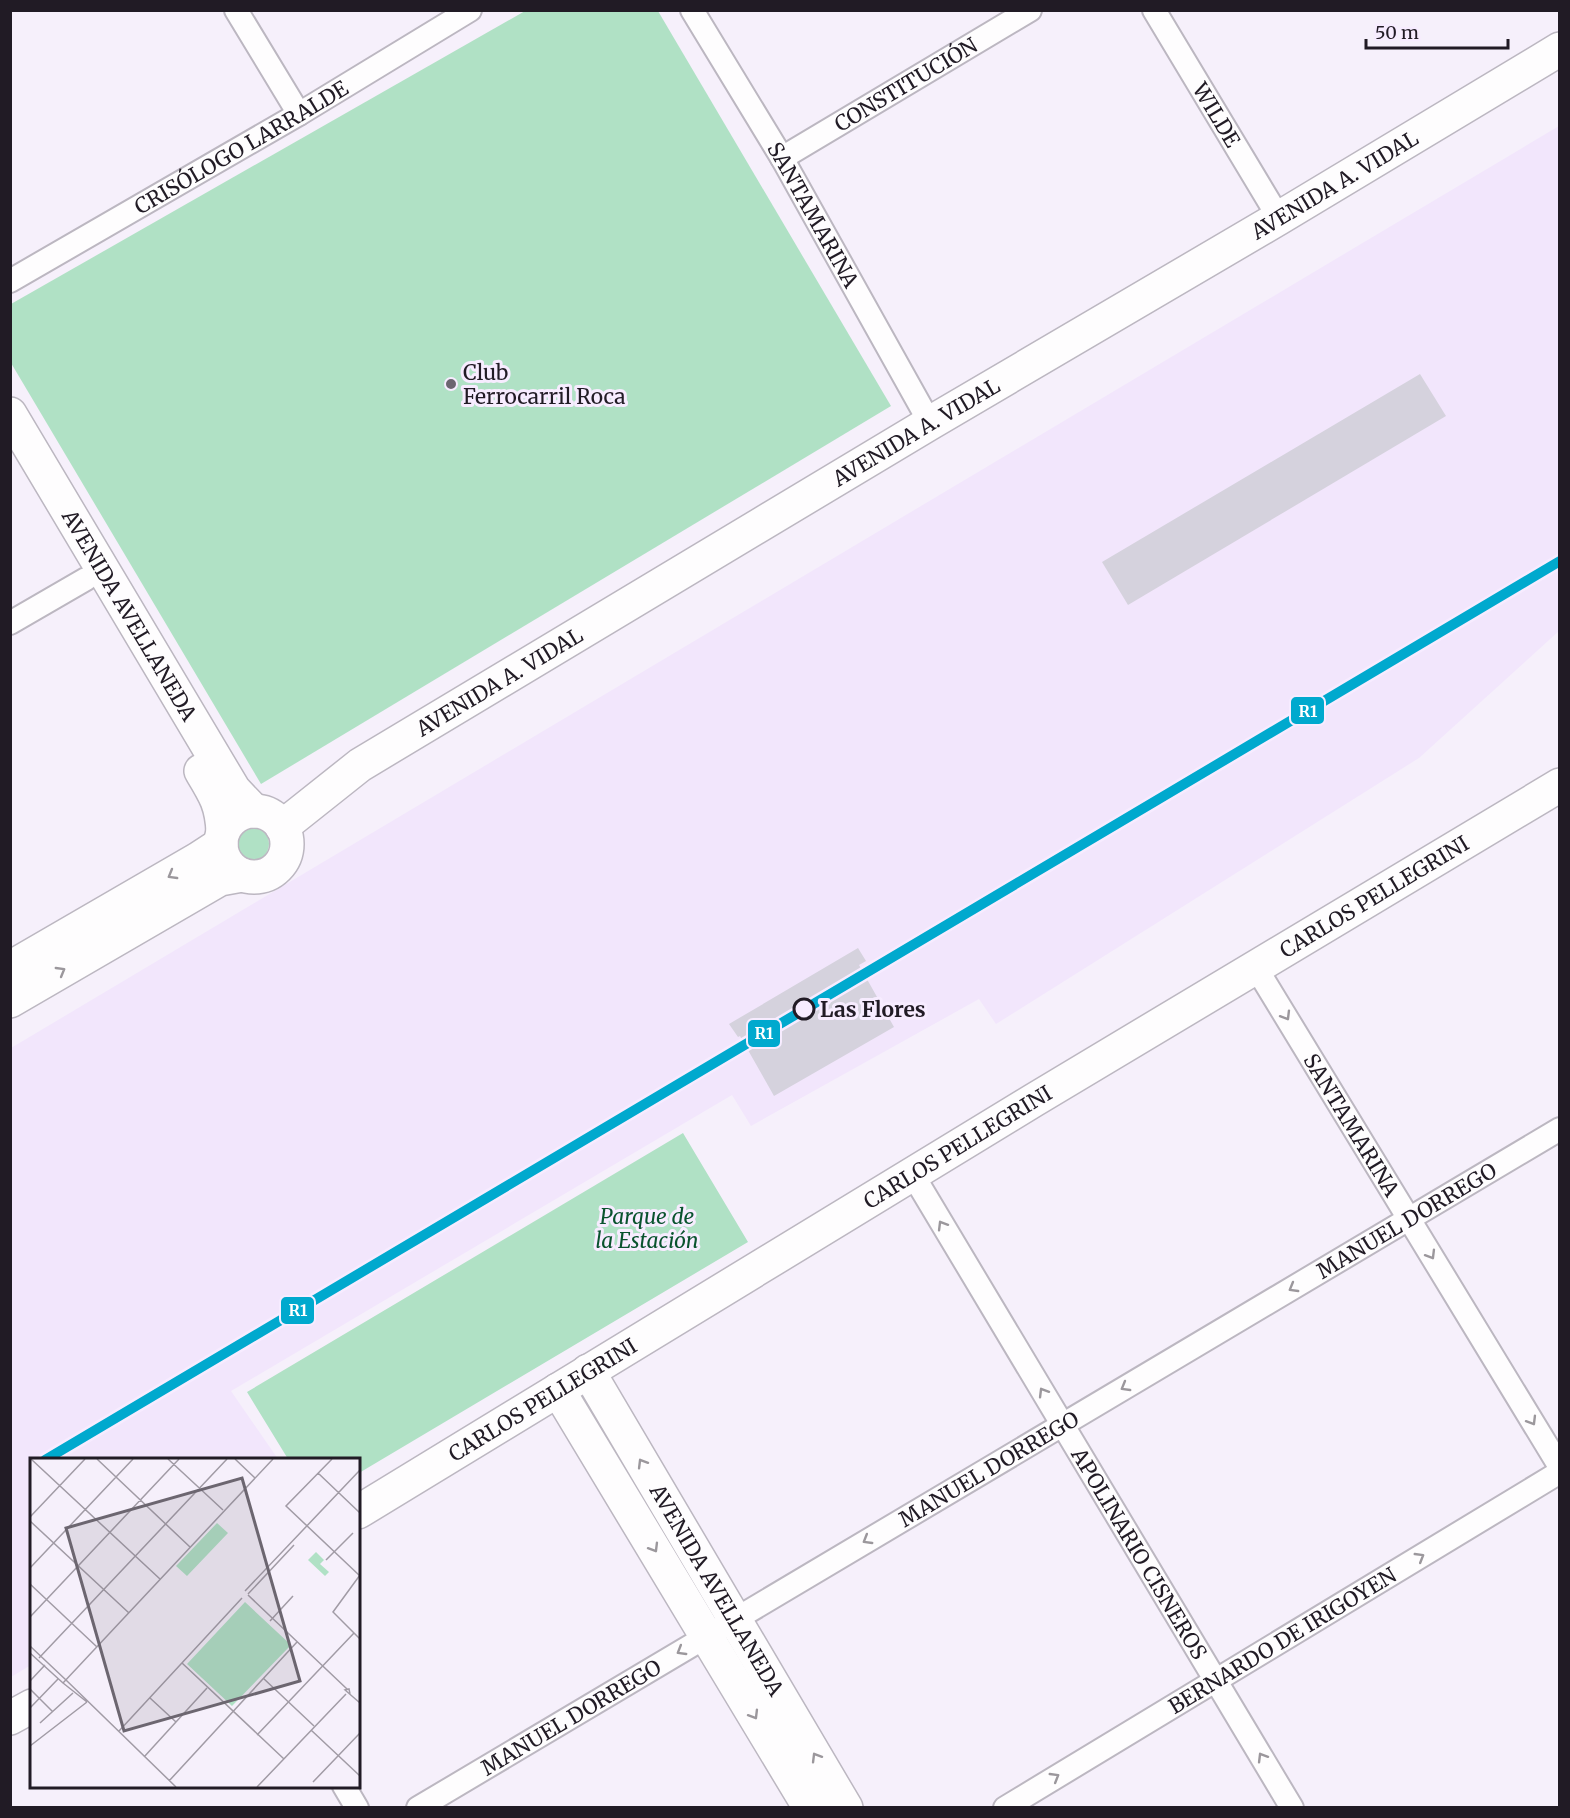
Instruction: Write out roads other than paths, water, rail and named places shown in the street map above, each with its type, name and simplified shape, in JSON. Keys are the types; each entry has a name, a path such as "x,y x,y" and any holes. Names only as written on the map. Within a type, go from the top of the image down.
{"street":[{"path":"236,10 299,114"},
{"name":"CRISÓLOGO LARRALDE","path":"10,281 299,114 470,10"},
{"name":"SANTAMARINA","path":"692,10 782,158 930,423"},
{"name":"CONSTITUCIÓN","path":"782,158 1030,10"},
{"name":"WILDE","path":"1154,10 1279,218"},
{"name":"AVENIDA A. VIDAL","path":"282,827 360,765 1560,49"},
{"name":"AVENIDA AVELLANEDA","path":"10,414 94,574 219,800 223,813 222,838"},
{"name":"AVENIDA AVELLANEDA","path":"10,453 94,574 234,790 254,811"},
{"path":"10,623 94,574"},
{"name":"CARLOS PELLEGRINI","path":"360,1511 1255,966 1560,786"},
{"path":"254,811 265,813 282,827 286,836 285,857 280,865 262,876 242,875 233,870 222,854 222,838 228,824 235,817 254,811"},
{"path":"10,968 188,865 222,838"},
{"path":"10,1001 220,879 242,875"},
{"name":"SANTAMARINA","path":"1255,966 1560,1467"},
{"name":"MANUEL DORREGO","path":"418,1808 1560,1129"},
{"name":"APOLINARIO CISNEROS","path":"913,1175 1292,1808"},
{"name":"AVENIDA AVELLANEDA","path":"588,1371 846,1808"},
{"name":"AVENIDA AVELLANEDA","path":"558,1390 810,1808"},
{"name":"BERNARDO DE IRIGOYEN","path":"1005,1808 1560,1472"},
{"path":"10,1718 30,1707"},
{"path":"345,1788 357,1808"}],"place":[{"name":"Club Ferrocarril Roca","path":"451,384"},
{"name":"Las Flores","path":"804,1009"}],"park label":[{"name":"Parque de la Estación","path":"647,1228"}]}
